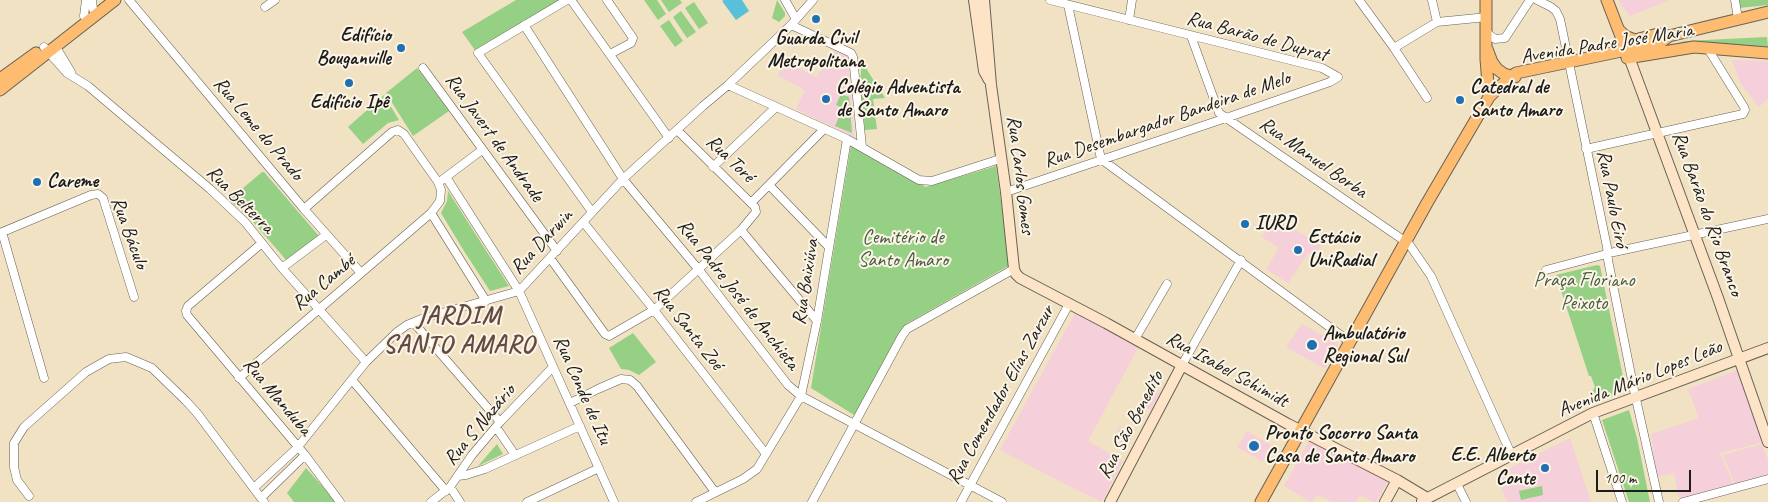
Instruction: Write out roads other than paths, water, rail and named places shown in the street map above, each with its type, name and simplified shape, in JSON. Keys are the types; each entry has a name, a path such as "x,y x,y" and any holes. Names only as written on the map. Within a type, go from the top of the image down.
{"main road":[{"path":"0,79 50,49 89,6 111,0"},
{"path":"0,90 111,0"},
{"path":"1486,0 1486,59 1489,97"},
{"name":"Rua Barão do Rio Branco","path":"1607,0 1628,54"},
{"name":"Avenida Padre José Maria","path":"1628,54 1661,42 1669,36 1768,12"},
{"path":"1618,30 1625,36 1635,40 1658,34 1669,36"},
{"name":"Avenida Padre José Maria","path":"1261,502 1489,97 1511,77 1628,54 1694,47 1745,53 1768,53"},
{"path":"1487,49 1494,66 1511,77"}],"street":[{"name":"Rua Leme do Prado","path":"111,0 131,2 326,235 361,273"},
{"path":"265,7 275,0"},
{"path":"592,212 479,55 480,51 569,0 670,138"},
{"path":"607,0 633,38 631,43 610,54"},
{"path":"785,0 793,22 851,52 862,147"},
{"name":"Rua Darwin","path":"255,488 298,448 366,362 397,332 414,322 519,291 624,179 678,131 702,106 728,85 813,0"},
{"name":"Rua Carlos Gomes","path":"974,0 984,70 991,85"},
{"name":"Rua Carlos Gomes","path":"984,0 991,85 1006,192 1014,268"},
{"name":"Rua Barão de Duprat","path":"1050,0 1322,68 1338,77"},
{"path":"1129,20 1132,0"},
{"path":"1359,0 1427,98"},
{"path":"1432,0 1437,22"},
{"path":"1486,33 1498,40 1505,38 1530,0"},
{"name":"Rua Paulo Eiró","path":"1538,0 1551,7 1560,19 1635,398 1659,502"},
{"path":"1735,0 1738,19"},
{"path":"1068,5 1101,159 1241,260 1350,342"},
{"path":"1394,48 1437,22 1487,17"},
{"name":"Rua Padre José de Anchieta","path":"524,25 624,179 699,270 788,385 801,396 1002,502"},
{"name":"Rua Manuel Borba","path":"1191,36 1218,113 1406,242 1431,276 1512,456"},
{"path":"1586,149 1739,116 1744,112 1744,107 1708,48"},
{"name":"Rua Belterra","path":"50,49 60,66 88,86 210,189 245,222 282,268 366,362"},
{"name":"Rua Barão do Rio Branco","path":"1628,54 1768,442"},
{"name":"Rua Javert de Andrade","path":"423,68 557,251"},
{"name":"Rua Desembargador Bandeira de Melo","path":"1006,192 1330,82 1338,77"},
{"path":"728,85 847,139 920,180 932,181 1000,159"},
{"path":"713,167 776,107"},
{"path":"751,203 770,186 824,129"},
{"path":"304,209 392,132 398,130 404,134 438,182 441,190 440,201 431,213 486,301"},
{"name":"Rua Toré","path":"678,131 756,209 756,212 741,230"},
{"name":"Rua Baixiúva","path":"696,502 743,479 756,469 801,396 816,321 847,139"},
{"path":"438,182 482,150"},
{"name":"Rua Conde de Itu","path":"446,177 519,291 614,502"},
{"path":"770,186 828,246"},
{"name":"Rua Báculo","path":"1,232 91,195 98,194 103,198 134,297"},
{"name":"Rua Cambé","path":"239,378 431,213"},
{"path":"1546,270 1607,254 1768,219"},
{"name":"Rua Santa Zoé","path":"584,223 766,454"},
{"path":"550,258 605,334 609,336 654,310 741,230 816,321"},
{"path":"1,232 44,378"},
{"path":"282,268 326,235"},
{"name":"Rua Manduba","path":"262,243 188,306 187,315 305,455 340,502"},
{"name":"Rua São Benedito","path":"1110,502 1182,365 1241,260"},
{"path":"812,502 907,329 916,322 1014,268"},
{"name":"Rua Isabel Schimidt","path":"1014,268 1020,278 1300,430 1397,480 1424,500"},
{"path":"1135,339 1167,284"},
{"name":"Rua Comendador Elias Zarzur","path":"961,502 1069,304"},
{"path":"414,322 498,424 514,455"},
{"name":"Avenida Mário Lopes Leão","path":"1424,500 1594,413 1768,348"},
{"path":"29,496 17,480 14,467 14,443 24,426 86,372 109,360 126,357 152,368 186,401 263,500 305,455"},
{"name":"Rua S Nazário","path":"431,502 448,489 472,455 498,424 553,367"},
{"path":"352,380 460,502"},
{"path":"570,403 598,388 620,380 630,380 637,386 715,492"},
{"path":"1594,413 1622,502"},
{"path":"458,476 480,471 580,426"},
{"path":"527,502 599,468"},
{"path":"1683,502 1768,479"},
{"path":"1385,502 1397,480"},
{"path":"1457,484 1466,502"}],"water":[{"path":"742,0 749,11 736,20 722,1"}],"place":[{"name":"Guarda Civil Metropolitana","path":"816,19"},
{"name":"Edifício Bouganville","path":"401,48"},
{"name":"Edifício Ipê","path":"349,83"},
{"name":"Colégio Adventista de Santo Amaro","path":"826,99"},
{"name":"Catedral de Santo Amaro","path":"1460,100"},
{"name":"Careme","path":"37,182"},
{"name":"IURD","path":"1245,224"},
{"name":"Estácio UniRadial","path":"1298,250"},
{"name":"Ambulatório Regional Sul","path":"1312,345"},
{"name":"Pronto Socorro Santa Casa de Santo Amaro","path":"1254,446"},
{"name":"E.E. Alberto Conte","path":"1545,468"}],"district":[{"name":"JARDIM SANTO AMARO","path":"459,330"}],"park label":[{"name":"Cemitério de Santo Amaro","path":"903,250"},
{"name":"Praça Floriano Peixoto","path":"1584,292"}]}
